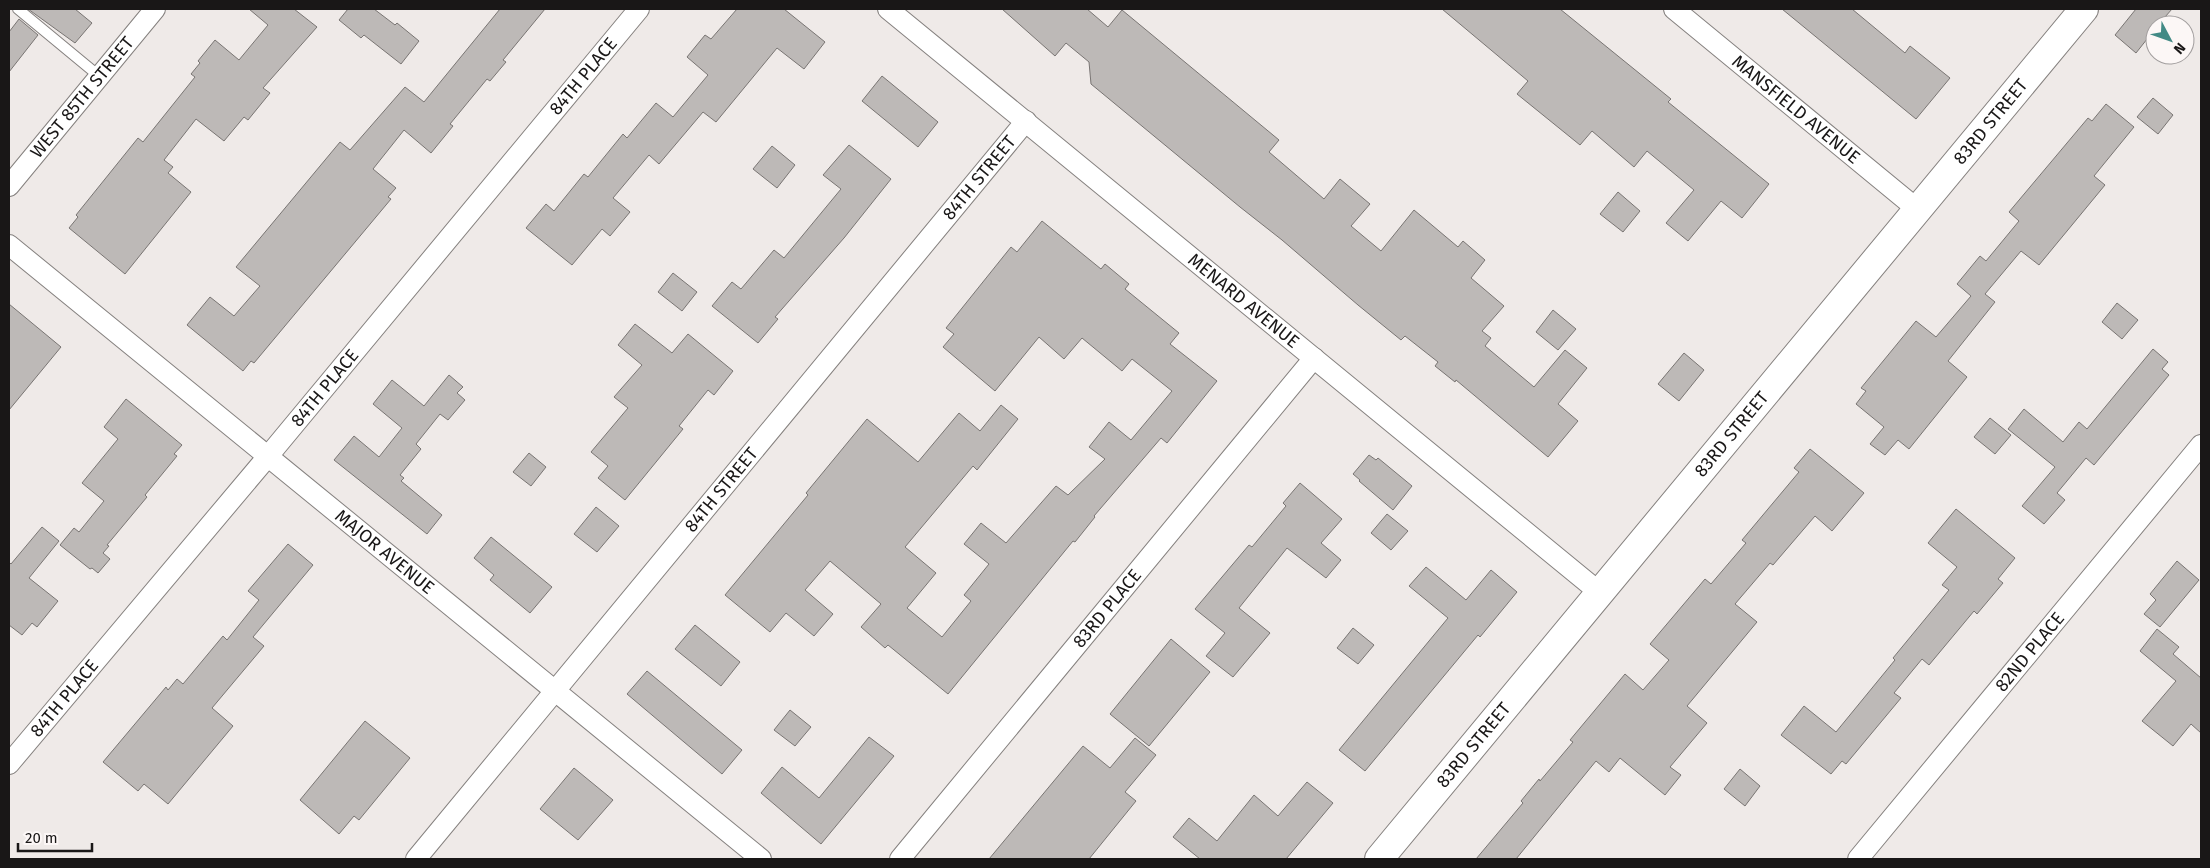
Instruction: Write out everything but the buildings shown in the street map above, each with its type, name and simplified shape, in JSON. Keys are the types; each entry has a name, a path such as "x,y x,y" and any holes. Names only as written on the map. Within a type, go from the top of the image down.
{"street":[{"name":"WEST 85TH STREET","path":"9,186 155,9"},
{"name":"84TH PLACE","path":"9,764 269,455 639,9"},
{"name":"MENARD AVENUE","path":"888,9 1599,592"},
{"name":"MANSFIELD AVENUE","path":"1674,9 1917,209"},
{"name":"83RD STREET","path":"1379,859 2084,9"},
{"name":"84TH STREET","path":"416,859 1026,122"},
{"name":"MAJOR AVENUE","path":"9,244 761,859"},
{"name":"83RD PLACE","path":"900,859 1314,358"},
{"name":"82ND PLACE","path":"1858,859 2201,445"}],"lane":[{"path":"18,9 99,76"}]}
